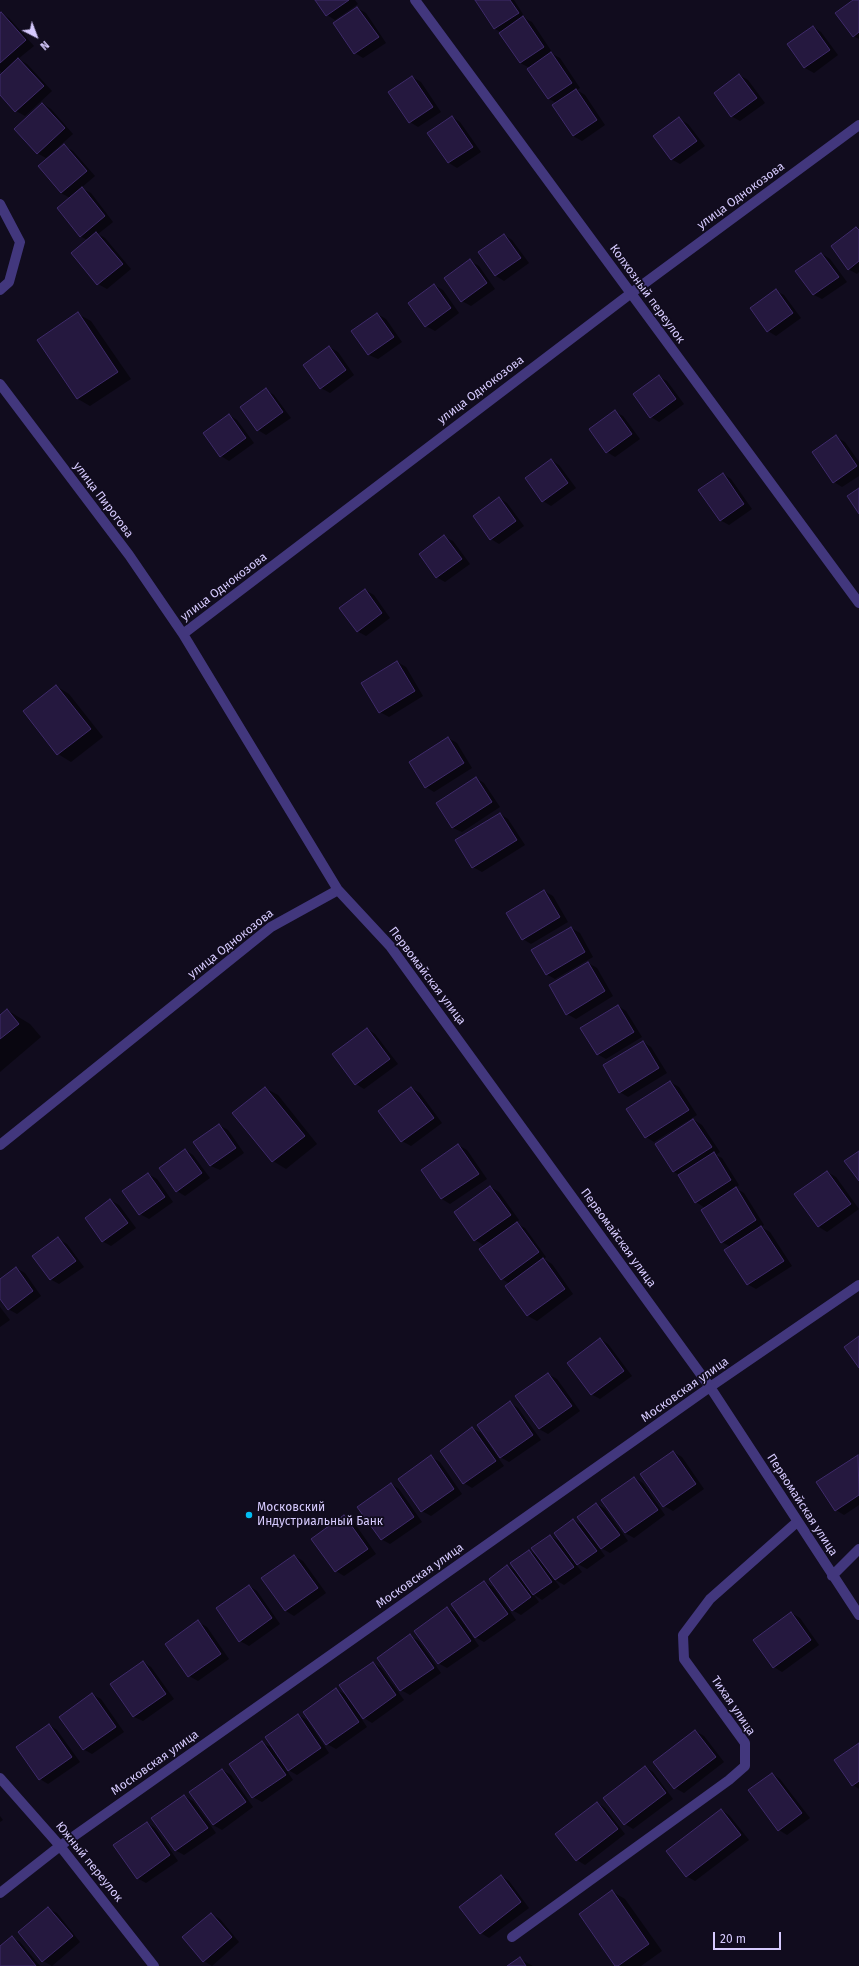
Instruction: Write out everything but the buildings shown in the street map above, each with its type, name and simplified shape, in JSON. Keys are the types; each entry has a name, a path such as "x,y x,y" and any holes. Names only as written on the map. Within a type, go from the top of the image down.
{"street":[{"name":"Колхозный переулок","path":"414,0 859,603"},
{"name":"улица Однокозова","path":"0,1145 271,927 338,890 183,634 630,294 859,125"},
{"path":"0,204 20,242 9,282 0,290"},
{"name":"улица Пирогова","path":"0,384 128,555 183,634"},
{"name":"Первомайская улица","path":"338,890 390,946 710,1387 832,1576 859,1614"},
{"name":"Московская улица","path":"0,1893 60,1846 710,1387 859,1285"},
{"name":"Тихая улица","path":"512,1937 729,1780 745,1766 745,1743 684,1659 683,1635 710,1599 797,1522"},
{"path":"832,1576 859,1549"},
{"name":"Южный переулок","path":"0,1778 60,1846 154,1966"}],"place":[{"name":"Московский Индустриальный Банк","path":"249,1515"}]}
